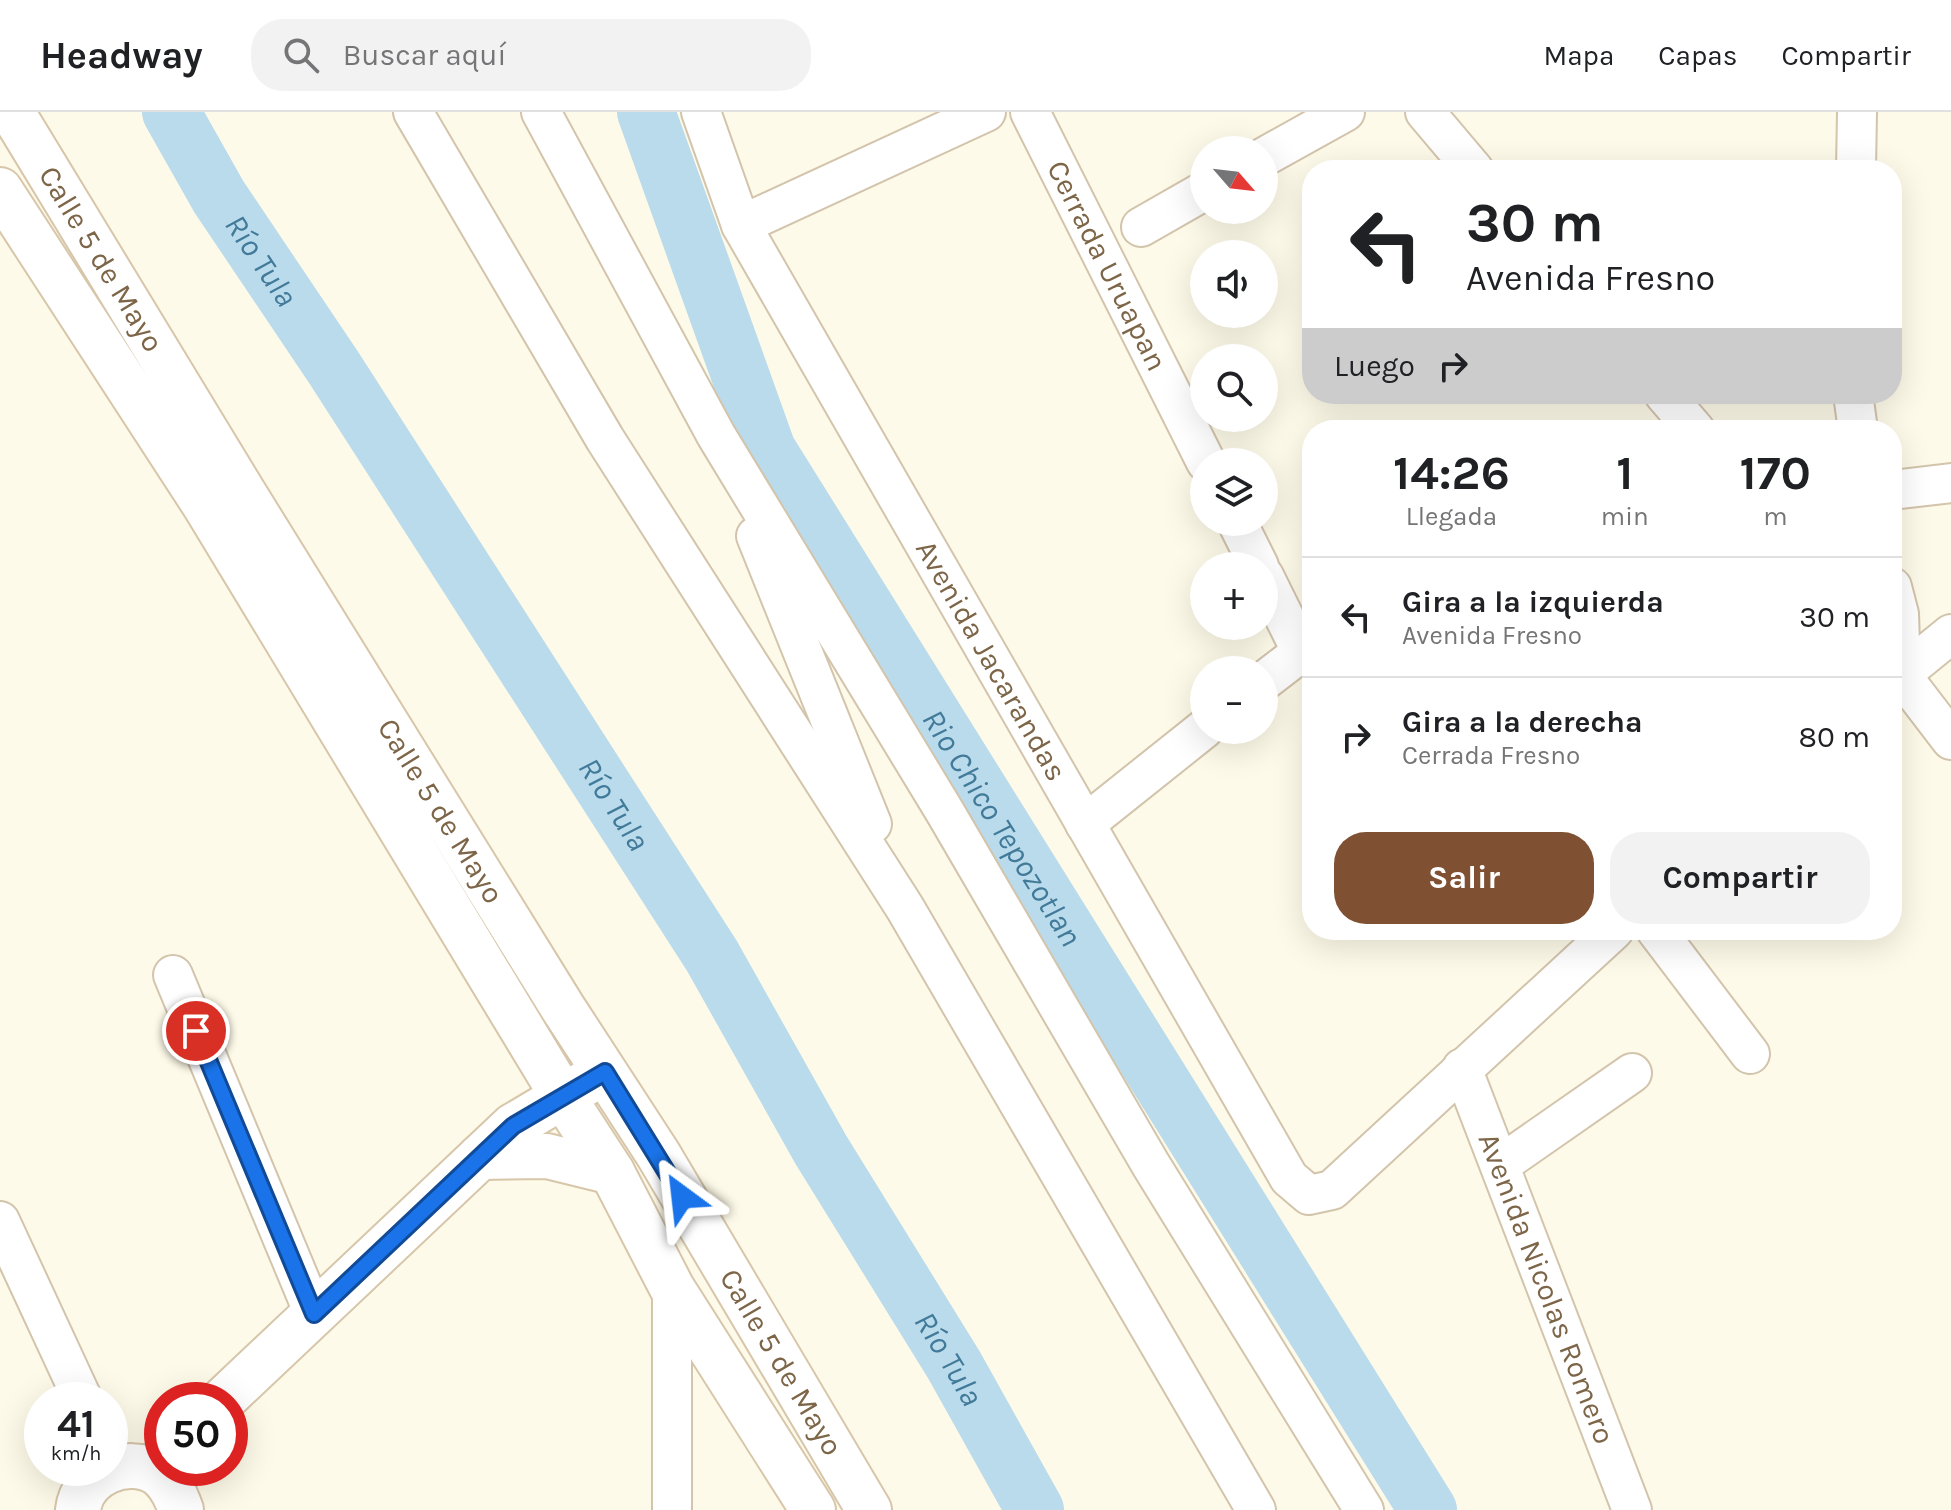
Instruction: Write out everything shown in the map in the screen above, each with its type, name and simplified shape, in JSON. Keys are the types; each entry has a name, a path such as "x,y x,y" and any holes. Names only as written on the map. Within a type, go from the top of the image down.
{"main road":[{"name":"Calle 5 de Mayo","path":"12,112 554,995 658,1154 869,1510"},
{"name":"Calle 5 de Mayo","path":"0,190 206,507 562,1095 612,1172 672,1288 813,1510"},
{"path":"242,1382 513,1126 605,1072"},
{"path":"480,1157 547,1156 612,1172"},
{"path":"78,1510 79,1501 88,1486"}],"street":[{"path":"413,112 605,439 905,908 1256,1510"},
{"path":"541,112 716,435 945,812 1151,1165 1364,1510"},
{"name":"Avenida Jacarandas","path":"701,112 741,225 1289,1178 1309,1195 1332,1190 1462,1068"},
{"path":"741,225 986,112"},
{"name":"Cerrada Uruapan","path":"1030,112 1199,448"},
{"path":"1278,149 1345,112"},
{"path":"1425,112 1466,160"},
{"path":"1856,160 1857,112"},
{"path":"1141,227 1190,199"},
{"path":"1673,404 1686,420"},
{"path":"716,435 905,908"},
{"path":"1902,489 1951,483"},
{"path":"1278,599 1302,639"},
{"path":"1902,668 1951,634"},
{"path":"1278,670 1302,651"},
{"path":"1902,681 1951,740"},
{"path":"1085,824 1190,740"},
{"path":"1462,1068 1600,940"},
{"path":"1664,940 1750,1054"},
{"path":"173,975 314,1314"},
{"name":"Avenida Nicolas Romero","path":"1462,1068 1632,1510"},
{"path":"1500,1165 1632,1073"},
{"path":"0,1221 75,1382"},
{"path":"672,1288 672,1510"}],"waterway":[{"name":"Río Tula","path":"171,112 219,197 334,368 712,956 821,1150 954,1365 1035,1510"},
{"name":"Rio Chico Tepozotlan","path":"646,112 767,450 1428,1510"}],"route":[{"path":"196,1031 314,1314 513,1126 605,1072 682,1197"}]}
